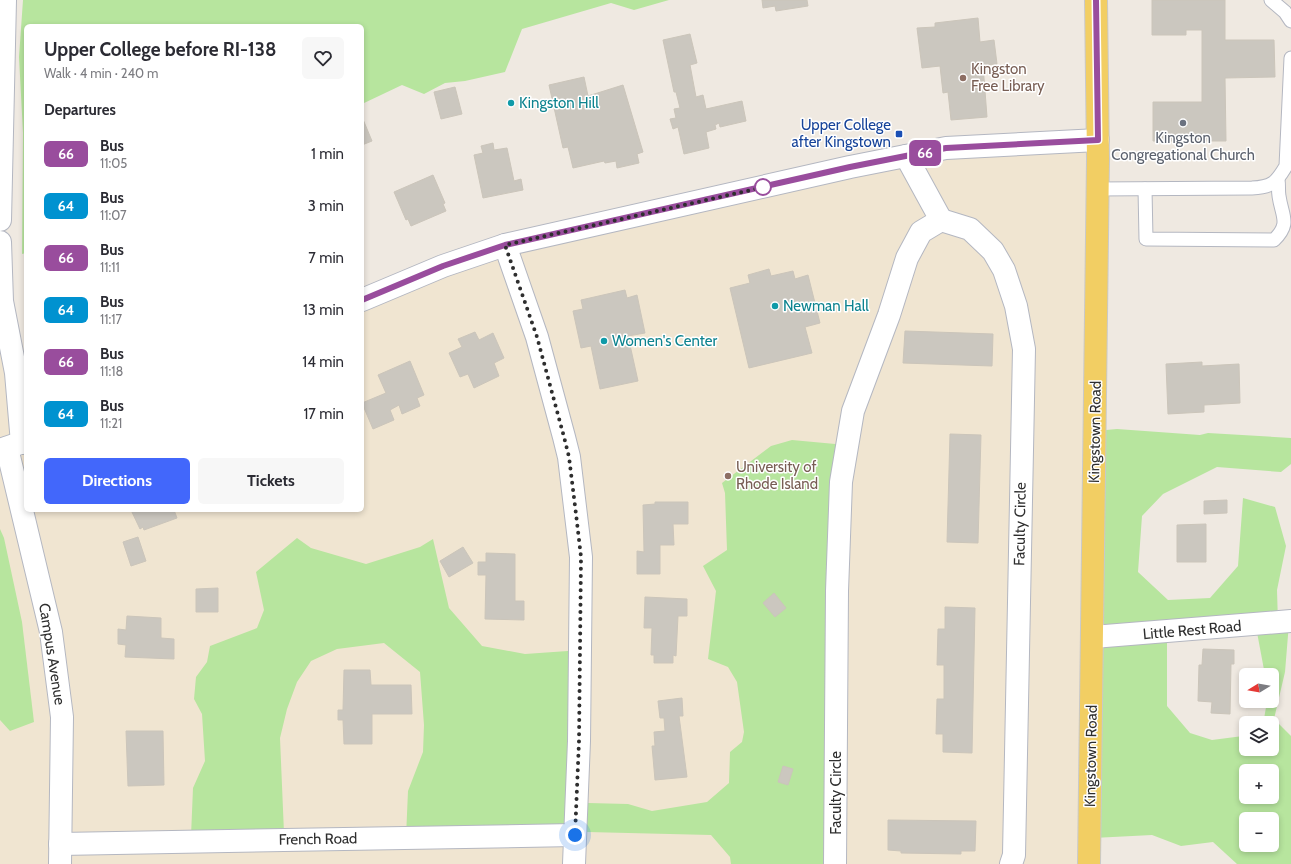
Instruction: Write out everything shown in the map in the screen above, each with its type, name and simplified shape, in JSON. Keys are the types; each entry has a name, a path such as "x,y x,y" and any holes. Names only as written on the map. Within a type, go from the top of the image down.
{"main road":[{"name":"Kingstown Road","path":"1088,864 1098,140 1096,0"}],"street":[{"path":"0,220 5,0"},
{"path":"364,299 443,266 505,245 850,167 946,148 1098,140"},
{"path":"906,156 941,220"},
{"name":"Faculty Circle","path":"835,864 837,591 841,482 853,411 889,315 907,258 921,232 941,220 970,229 993,252 1004,270 1016,306 1024,349 1014,855 1011,864"},
{"name":"Campus Avenue","path":"0,242 2,301 16,372 14,445 24,496"},
{"path":"505,245 537,337 569,457 581,557 579,703 574,864"},
{"name":"Campus Avenue","path":"27,512 51,632 62,717 60,854"},
{"name":"Little Rest Road","path":"1092,637 1291,621"},
{"name":"French Road","path":"60,854 575,835"}],"lane":[{"path":"1271,0 1285,12 1291,21"},
{"path":"1097,189 1252,188 1267,187 1278,180 1286,166 1291,58"},
{"path":"1145,189 1146,239 1274,240 1283,232 1286,220 1279,197 1278,180"}],"shaded area":[{"name":"University of Rhode Island","path":"1098,140 1082,864 0,864 0,242 24,426 24,512 364,512 364,299 443,266 850,167"}],"green space":[{"path":"23,0 669,0 634,10 611,3 522,29 505,72 465,81 445,83 424,94 402,85 364,103 364,24 24,24 24,254 22,254 23,133 19,57"},
{"path":"1117,429 1200,435 1208,433 1291,438 1291,464 1281,472 1217,467 1163,494 1142,516 1138,572 1168,600 1210,598 1238,566 1243,498 1275,507 1286,546 1277,590 1278,623 1289,623 1285,672 1279,698 1279,668 1264,668 1256,627 1167,631 1167,706 1190,733 1212,740 1239,737 1239,756 1279,756 1279,724 1291,736 1291,864 1237,864 1213,842 1181,846 1152,835 1093,838 1106,430"},
{"path":"792,440 846,445 842,864 731,864 730,857 711,835 587,832 406,837 408,791 423,752 424,725 420,672 384,643 337,649 311,661 297,682 287,709 280,738 284,833 191,836 193,788 205,761 202,714 194,699 196,677 207,662 210,646 257,628 264,610 256,572 297,538 311,548 366,564 420,547 433,539 449,608 482,646 525,654 582,650 585,791 588,803 628,804 652,811 707,802 729,783 730,752 742,742 744,732 737,682 728,667 708,659 716,591 703,566 727,550 725,493 722,483 771,446"},
{"path":"0,529 4,538 22,622 34,722 10,731 0,720"},
{"path":"1266,708 1277,708 1275,716 1264,716"}],"building":[{"path":"762,0 807,0 808,6 776,11 775,6 763,8"},
{"path":"1152,0 1225,0 1225,40 1274,40 1275,77 1225,78 1226,141 1153,141 1153,102 1202,102 1202,30 1186,30 1186,35 1152,35"},
{"name":"Kingston Free Library","path":"978,18 980,42 994,40 997,64 983,65 987,117 951,120 948,92 943,93 940,66 922,68 917,28 935,27 935,23"},
{"path":"690,34 697,63 690,65 696,97 703,95 706,109 742,101 746,121 720,127 719,123 715,125 716,129 706,132 709,148 684,154 678,127 673,129 670,119 676,118 674,109 680,108 676,92 674,92 663,40"},
{"path":"584,77 588,96 623,85 643,152 637,154 639,163 617,168 616,161 605,163 604,161 573,168 568,147 563,148 549,85"},
{"path":"455,87 462,114 441,119 434,92"},
{"path":"364,122 372,141 364,144"},
{"path":"493,143 494,150 507,148 514,181 521,179 523,190 483,198 474,155 483,153 481,146"},
{"path":"433,175 445,203 443,204 446,211 411,226 408,219 406,220 394,192"},
{"name":"Newman Hall","path":"769,269 771,276 793,271 795,279 808,275 820,323 805,327 812,353 749,368 730,288 750,283 748,275"},
{"name":"Women's Center","path":"625,290 627,298 637,295 645,333 628,336 638,381 600,389 591,346 581,348 573,311 583,309 581,300"},
{"path":"905,331 993,334 992,366 903,363"},
{"path":"475,332 479,340 493,333 504,358 494,363 499,376 474,388 468,374 460,377 449,353 462,347 458,339"},
{"path":"410,361 424,395 417,398 420,406 402,414 399,405 390,410 394,420 373,429 364,408 364,402 386,393 378,375"},
{"path":"1202,362 1202,366 1239,364 1240,403 1204,405 1204,412 1168,414 1166,364"},
{"path":"950,434 981,435 978,543 947,542"},
{"path":"1227,500 1227,513 1204,514 1204,501"},
{"path":"655,502 688,502 688,524 673,524 674,545 660,545 660,574 637,574 637,551 644,552 643,505 655,504"},
{"path":"132,512 175,512 177,518 144,530 143,527 140,529"},
{"path":"1206,524 1206,562 1177,562 1177,525"},
{"path":"138,537 146,561 131,566 123,542"},
{"path":"463,547 473,563 449,577 440,561"},
{"path":"486,553 515,554 515,601 524,601 524,620 485,619 486,575 478,575 478,562 486,562"},
{"path":"218,588 218,612 196,612 196,589"},
{"path":"774,593 786,608 775,617 763,603"},
{"path":"645,597 687,599 687,616 678,616 676,656 673,655 673,663 654,663 654,655 651,655 652,628 644,628"},
{"path":"945,607 975,608 972,753 943,752 943,734 936,734 937,699 944,699 944,665 937,665 938,629 945,629"},
{"path":"127,616 161,618 161,638 174,639 174,659 125,657 126,645 118,644 118,629 126,630"},
{"path":"1203,649 1234,650 1234,664 1231,664 1230,714 1211,713 1212,702 1198,701 1199,665 1202,665"},
{"path":"344,670 370,670 371,685 411,685 412,714 372,714 372,744 344,744 343,720 338,720 338,710 343,710"},
{"path":"682,698 683,716 679,716 687,777 655,780 652,746 655,746 654,732 665,731 664,718 660,718 658,701"},
{"path":"126,731 163,731 164,785 128,786"},
{"path":"783,766 793,769 788,785 778,782"},
{"path":"888,820 976,821 975,851 961,851 961,854 901,853 901,851 888,850"}],"bus line":[{"name":"66","path":"364,299 443,266 505,245 592,227 850,167 946,148 1098,140 1096,0"}],"place":[{"name":"Kingston Free Library","path":"963,78"},
{"name":"Kingston Hill","path":"511,103"},
{"name":"Kingston Congregational Church","path":"1183,123"},
{"name":"Upper College after Kingstown","path":"899,134"},
{"name":"Newman Hall","path":"775,306"},
{"name":"Women's Center","path":"604,341"},
{"name":"University of Rhode Island","path":"728,476"}],"route":[{"path":"575,835 579,741 581,557 576,514 569,457 564,437 537,337 505,245 592,227 769,186 763,187"}]}
